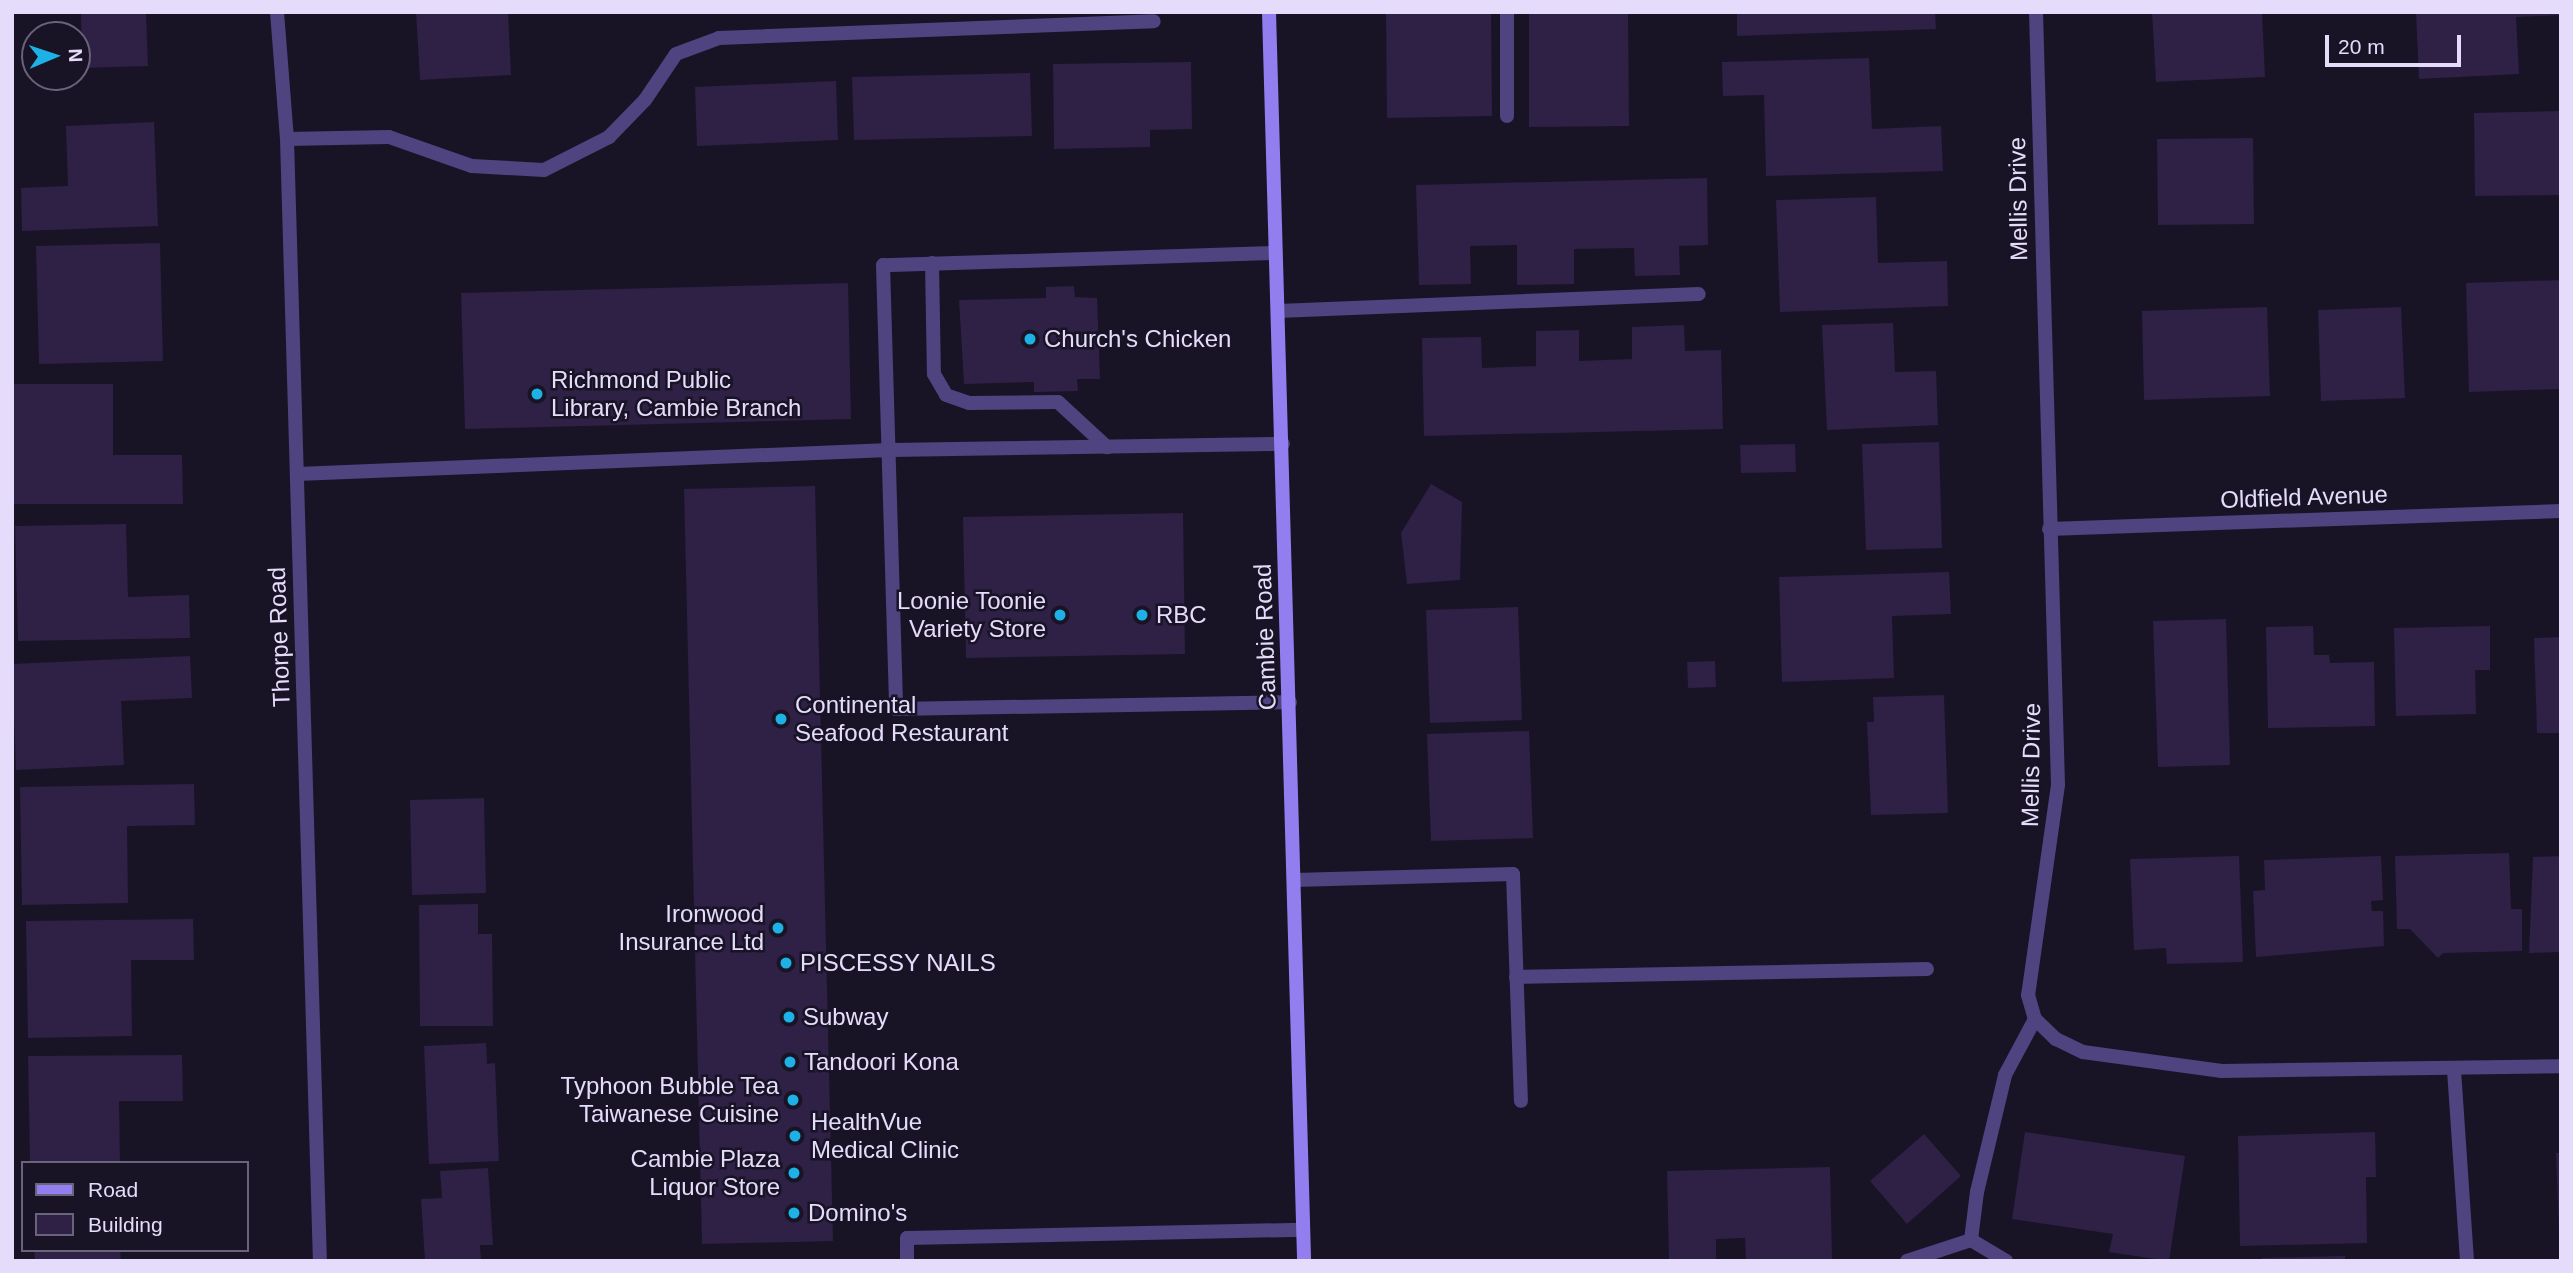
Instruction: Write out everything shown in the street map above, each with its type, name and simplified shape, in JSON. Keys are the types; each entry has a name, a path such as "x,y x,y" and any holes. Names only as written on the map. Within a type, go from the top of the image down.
{"main road":[{"name":"Cambie Road","path":"1269,12 1304,1261"}],"street":[{"name":"Thorpe Road","path":"277,12 287,139 320,1261"},
{"path":"1507,12 1507,116"},
{"name":"Mellis Drive","path":"2035,1019 2028,995 2058,785 2036,12"},
{"path":"287,139 389,137 471,166 544,170 609,137 645,100 676,54 719,38 1074,18 1154,21"},
{"path":"1275,253 883,265 897,709 1290,702"},
{"path":"932,263 934,374 946,395 969,403 1058,402 1107,447"},
{"path":"1278,311 1699,295"},
{"path":"298,474 890,450 1283,444"},
{"name":"Oldfield Avenue","path":"2049,528 2561,511"},
{"path":"1294,880 1513,874 1521,1101"},
{"path":"1516,977 1927,969"},
{"path":"1971,1240 1977,1192 2006,1075 2035,1019 2056,1039 2083,1052 2209,1070 2455,1070 2561,1066"},
{"path":"2455,1070 2467,1261"},
{"path":"907,1261 907,1238 1303,1230"},
{"path":"1907,1261 1971,1240 2006,1261"}],"building":[{"path":"81,12 146,12 148,66 91,68 91,21 81,21"},
{"path":"416,12 508,12 511,75 420,80"},
{"path":"1386,12 1491,12 1492,116 1387,118"},
{"path":"1737,12 1935,12 1936,29 1737,36"},
{"path":"2152,12 2262,12 2265,77 2156,82"},
{"path":"2416,12 2561,12 2561,15 2516,17 2519,74 2419,79"},
{"path":"1529,14 1628,14 1629,126 1529,127"},
{"path":"1869,58 1872,129 1941,126 1943,171 1766,176 1764,95 1723,96 1722,62"},
{"path":"1191,62 1192,129 1150,130 1150,147 1054,149 1053,64"},
{"path":"1030,73 1032,136 854,140 852,77"},
{"path":"836,81 838,140 697,146 695,87"},
{"path":"2561,111 2561,195 2475,196 2474,113"},
{"path":"154,122 158,226 22,231 21,188 68,186 66,126"},
{"path":"2253,138 2254,224 2158,225 2157,139"},
{"path":"1707,178 1708,245 1679,246 1680,275 1635,276 1634,248 1574,249 1574,284 1517,285 1517,245 1470,246 1471,284 1419,285 1416,185"},
{"path":"1876,197 1878,263 1947,261 1948,306 1780,312 1776,200"},
{"path":"160,243 163,361 39,364 36,246"},
{"path":"2561,280 2561,389 2469,392 2466,283"},
{"path":"848,283 851,419 465,429 461,293"},
{"name":"Church's Chicken","path":"1074,286 1075,297 1097,298 1100,379 1077,379 1078,391 1034,392 1034,382 964,384 959,300 1046,298 1046,287"},
{"path":"2267,307 2270,396 2144,400 2142,311"},
{"path":"2401,307 2405,398 2321,401 2318,310"},
{"path":"1893,323 1895,372 1936,371 1938,425 1827,430 1822,325"},
{"path":"1684,325 1685,351 1721,350 1723,429 1424,436 1422,338 1481,337 1482,368 1536,366 1536,331 1579,330 1579,361 1632,359 1632,327"},
{"path":"12,384 113,384 113,455 182,455 183,504 12,504"},
{"path":"1939,442 1942,548 1866,550 1862,444"},
{"path":"1795,444 1796,472 1741,473 1740,445"},
{"path":"1431,484 1462,502 1460,580 1407,584 1401,533"},
{"path":"815,486 833,1241 702,1244 684,489"},
{"path":"1183,513 1185,654 966,658 963,517"},
{"path":"126,524 128,597 189,595 190,638 18,641 15,526"},
{"path":"1949,572 1951,614 1892,616 1894,678 1782,682 1779,577"},
{"path":"1518,607 1522,720 1430,723 1426,610"},
{"path":"2226,619 2230,765 2158,767 2153,621"},
{"path":"2313,626 2314,655 2329,655 2330,663 2374,662 2375,726 2268,728 2266,627"},
{"path":"2490,626 2490,670 2475,670 2476,714 2396,716 2394,628"},
{"path":"2561,637 2561,733 2537,733 2534,638"},
{"path":"190,656 192,698 121,701 124,765 16,770 12,664"},
{"path":"1715,661 1716,687 1688,688 1687,662"},
{"path":"1944,695 1948,813 1871,815 1867,722 1874,722 1873,697"},
{"path":"1529,731 1533,838 1431,841 1427,734"},
{"path":"194,784 195,825 127,826 128,903 22,905 20,787"},
{"path":"484,798 486,893 412,895 410,800"},
{"path":"2509,853 2511,909 2522,909 2522,951 2443,953 2438,958 2410,929 2397,929 2395,856"},
{"path":"2239,856 2243,962 2167,964 2166,948 2134,950 2130,859"},
{"path":"2381,856 2383,900 2371,901 2372,911 2383,911 2384,946 2256,957 2253,891 2265,890 2264,860"},
{"path":"2561,856 2561,952 2529,953 2533,857"},
{"path":"478,904 478,934 492,934 493,1026 420,1026 419,905"},
{"path":"193,919 194,960 131,960 132,1036 28,1038 26,921"},
{"path":"486,1043 487,1064 495,1063 499,1161 429,1164 424,1046"},
{"path":"182,1055 183,1101 119,1101 120,1161 30,1161 28,1056"},
{"path":"2025,1132 2185,1156 2169,1261 2109,1252 2113,1234 2012,1219"},
{"path":"2375,1132 2376,1177 2366,1177 2367,1243 2240,1246 2238,1136"},
{"path":"1924,1134 1961,1176 1907,1224 1870,1181"},
{"path":"2556,1153 2561,1153 2561,1229 2559,1229"},
{"path":"1830,1167 1832,1259 1746,1261 1745,1238 1716,1239 1716,1260 1669,1261 1667,1171"},
{"path":"488,1168 493,1245 480,1245 481,1261 425,1261 421,1199 442,1198 440,1171"},
{"path":"34,1252 120,1252 121,1261 35,1261"},
{"path":"2345,1256 2345,1261 2262,1261 2262,1258"}],"place":[{"name":"Church's Chicken","path":"1030,339"},
{"name":"Richmond Public Library, Cambie Branch","path":"537,394"},
{"name":"Loonie Toonie Variety Store","path":"1060,615"},
{"name":"RBC","path":"1142,615"},
{"name":"Continental Seafood Restaurant","path":"781,719"},
{"name":"Ironwood Insurance Ltd","path":"778,928"},
{"name":"PISCESSY NAILS","path":"786,963"},
{"name":"Subway","path":"789,1017"},
{"name":"Tandoori Kona","path":"790,1062"},
{"name":"Typhoon Bubble Tea Taiwanese Cuisine","path":"793,1100"},
{"name":"HealthVue Medical Clinic","path":"795,1136"},
{"name":"Cambie Plaza Liquor Store","path":"794,1173"},
{"name":"Domino's","path":"794,1213"}]}
